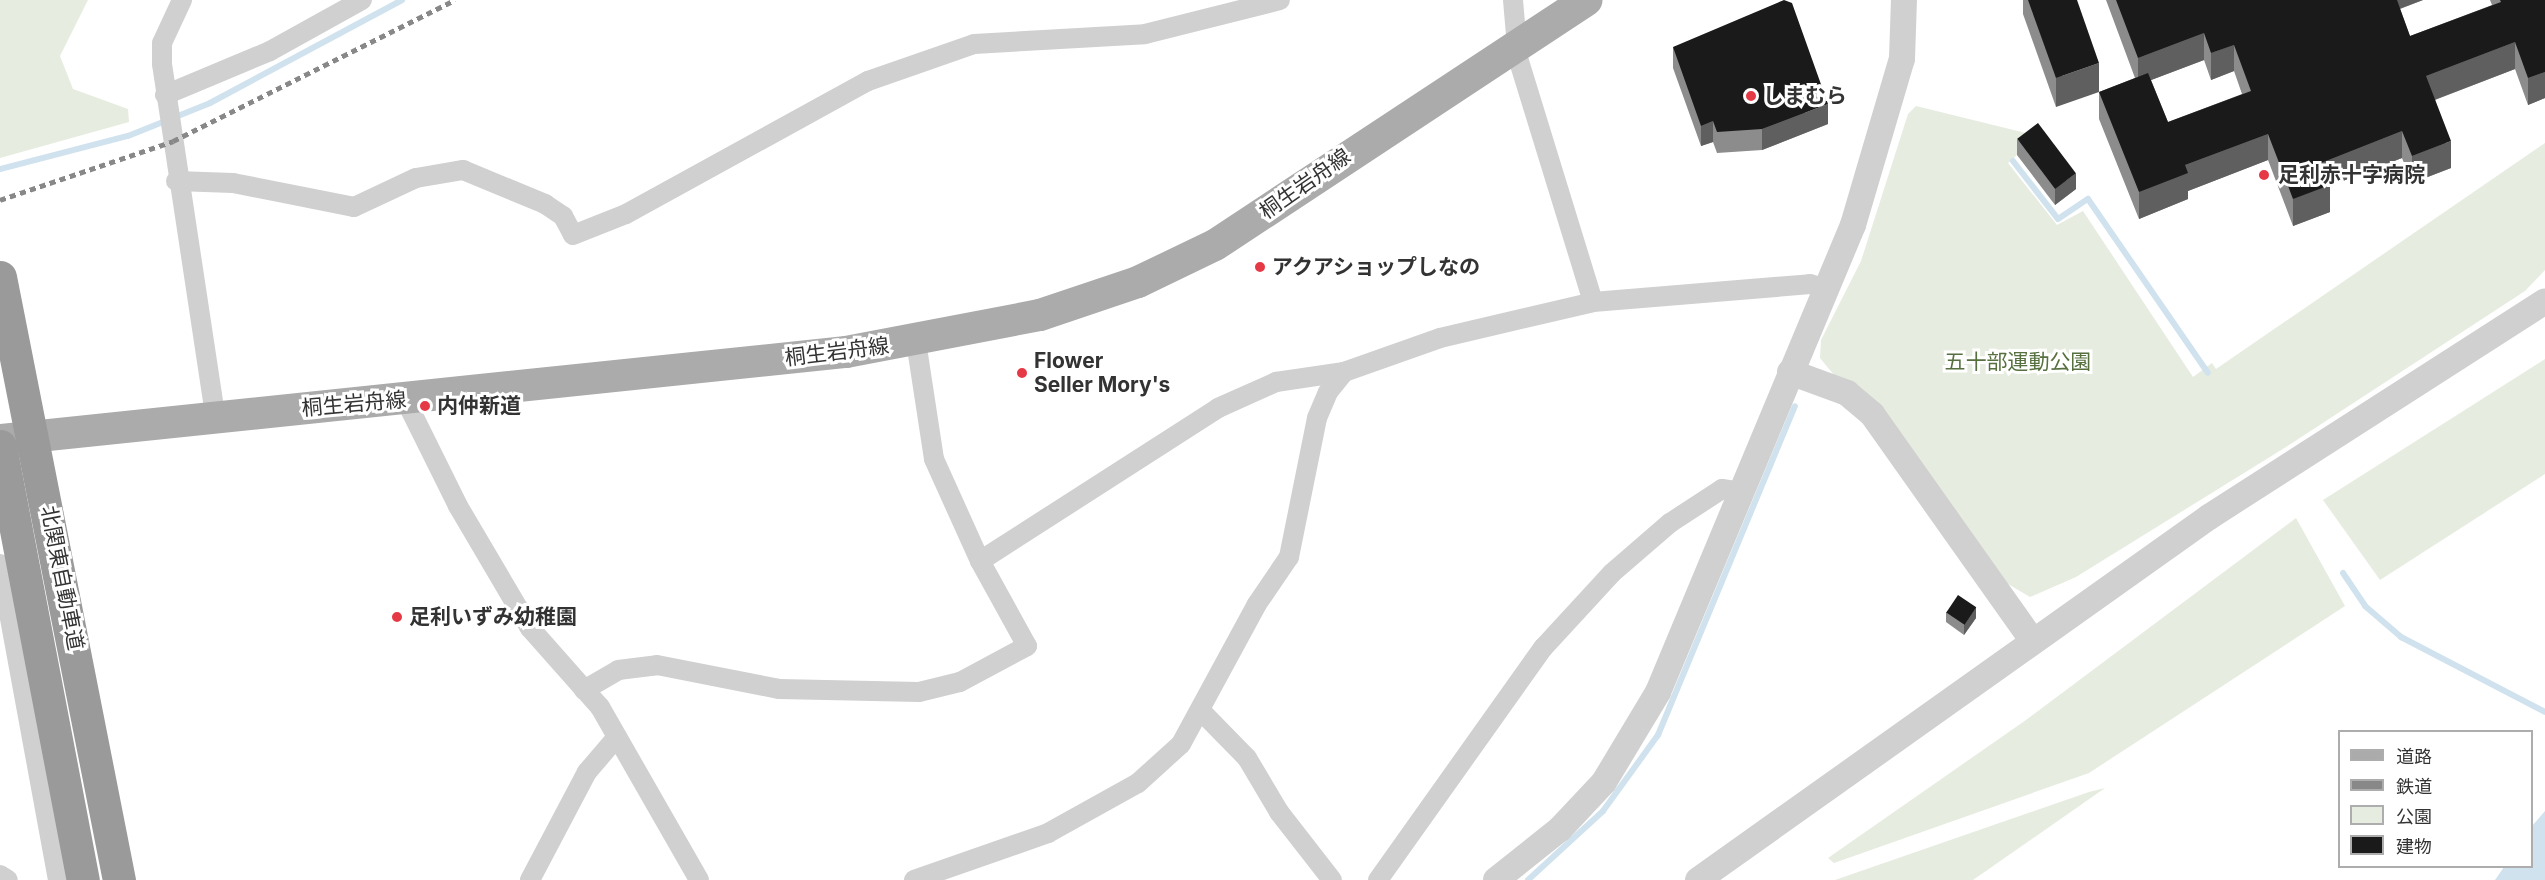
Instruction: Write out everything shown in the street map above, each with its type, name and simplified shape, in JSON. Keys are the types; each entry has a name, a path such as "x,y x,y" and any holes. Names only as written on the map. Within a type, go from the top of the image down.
{"highway":[{"name":"北関東自動車道","path":"0,277 119,880"},
{"name":"北関東自動車道","path":"0,446 82,880"}],"main road":[{"name":"桐生岩舟線","path":"0,440 215,416 405,399 916,341 1040,315 1175,266 1272,209 1518,43 1587,0"}],"street":[{"path":"182,0 162,43 167,109 176,181 215,416"},
{"path":"167,109 362,0"},
{"path":"176,181 232,183 354,207 416,178 463,170 545,204 563,216 573,236 626,214 688,176 868,81 974,44 1145,34 1280,0"},
{"path":"1513,0 1518,58 1593,302"},
{"path":"1496,880 1560,829 1624,756 1658,692 1737,491 1853,225 1902,59 1904,0"},
{"path":"980,561 1228,403 1276,382 1344,372 1440,338 1593,302 1810,284 1827,289"},
{"path":"1698,880 2032,640 2209,517 2545,301"},
{"path":"585,690 618,670 642,665 807,690 920,692 960,682 1027,646 980,561 934,459 916,341"},
{"path":"914,880 1037,838 1138,783 1181,744 1202,711 1257,603 1289,557 1317,418 1344,372"},
{"path":"1790,372 1847,393 1872,414 2032,640"},
{"path":"405,399 458,506 530,628 585,690 617,737 699,880"},
{"path":"1378,880 1543,648 1612,573 1670,523 1722,489 1737,491"},
{"path":"0,564 58,880"},
{"path":"1202,711 1247,758 1279,812 1332,880"},
{"path":"530,880 587,772 617,737"},
{"path":"0,875 8,880"}],"green space":[{"path":"0,0 88,0 60,56 73,89 128,109 129,122 0,158"},
{"name":"五十部運動公園","path":"1916,106 2038,136 2008,163 2057,225 2083,211 2193,377 2212,363 2216,369 2545,143 2545,270 2525,291 2286,447 2076,577 2030,597 2003,581 1820,358 1821,340 1861,261 1908,114"},
{"path":"2545,359 2545,474 2380,580 2323,500"},
{"path":"2296,518 2345,606 2089,773 1834,863 1828,858 2026,720"},
{"path":"2105,788 1973,880 1835,880 2089,792"}],"water":[{"path":"2545,811 2545,880 2495,880 2503,868 2533,868 2533,825"}],"building":[{"name":"しまむら","path":"1784,0 1792,3 1828,104 1762,129 1717,132 1713,121 1701,126 1673,47"},
{"path":"2028,0 2077,0 2099,63 2056,78"},
{"path":"2116,0 2397,0 2410,36 2501,2 2500,0 2545,0 2545,72 2528,78 2515,42 2426,76 2451,141 2412,156 2402,131 2321,163 2330,185 2293,199 2268,134 2185,165 2188,173 2139,192 2099,92 2148,73 2168,122 2251,91 2234,45 2211,53 2204,33 2138,58"},
{"path":"2038,123 2076,173 2055,189 2017,139"},
{"path":"1958,595 1976,607 1964,625 1946,612"}],"waterway":[{"path":"0,169 128,136 210,103 402,0"},
{"path":"2013,161 2058,219 2088,199 2208,373"},
{"path":"1528,880 1603,811 1658,735 1795,406"},
{"path":"2343,573 2365,606 2401,637 2545,712"}],"railway":[{"path":"0,200 173,141 455,0"}],"place":[{"name":"しまむら","path":"1751,96"},
{"name":"足利赤十字病院","path":"2264,175"},
{"name":"アクアショップしなの","path":"1260,267"},
{"name":"Flower Seller Mory's","path":"1022,373"},
{"name":"内仲新道","path":"425,406"},
{"name":"足利いずみ幼稚園","path":"397,617"}]}
